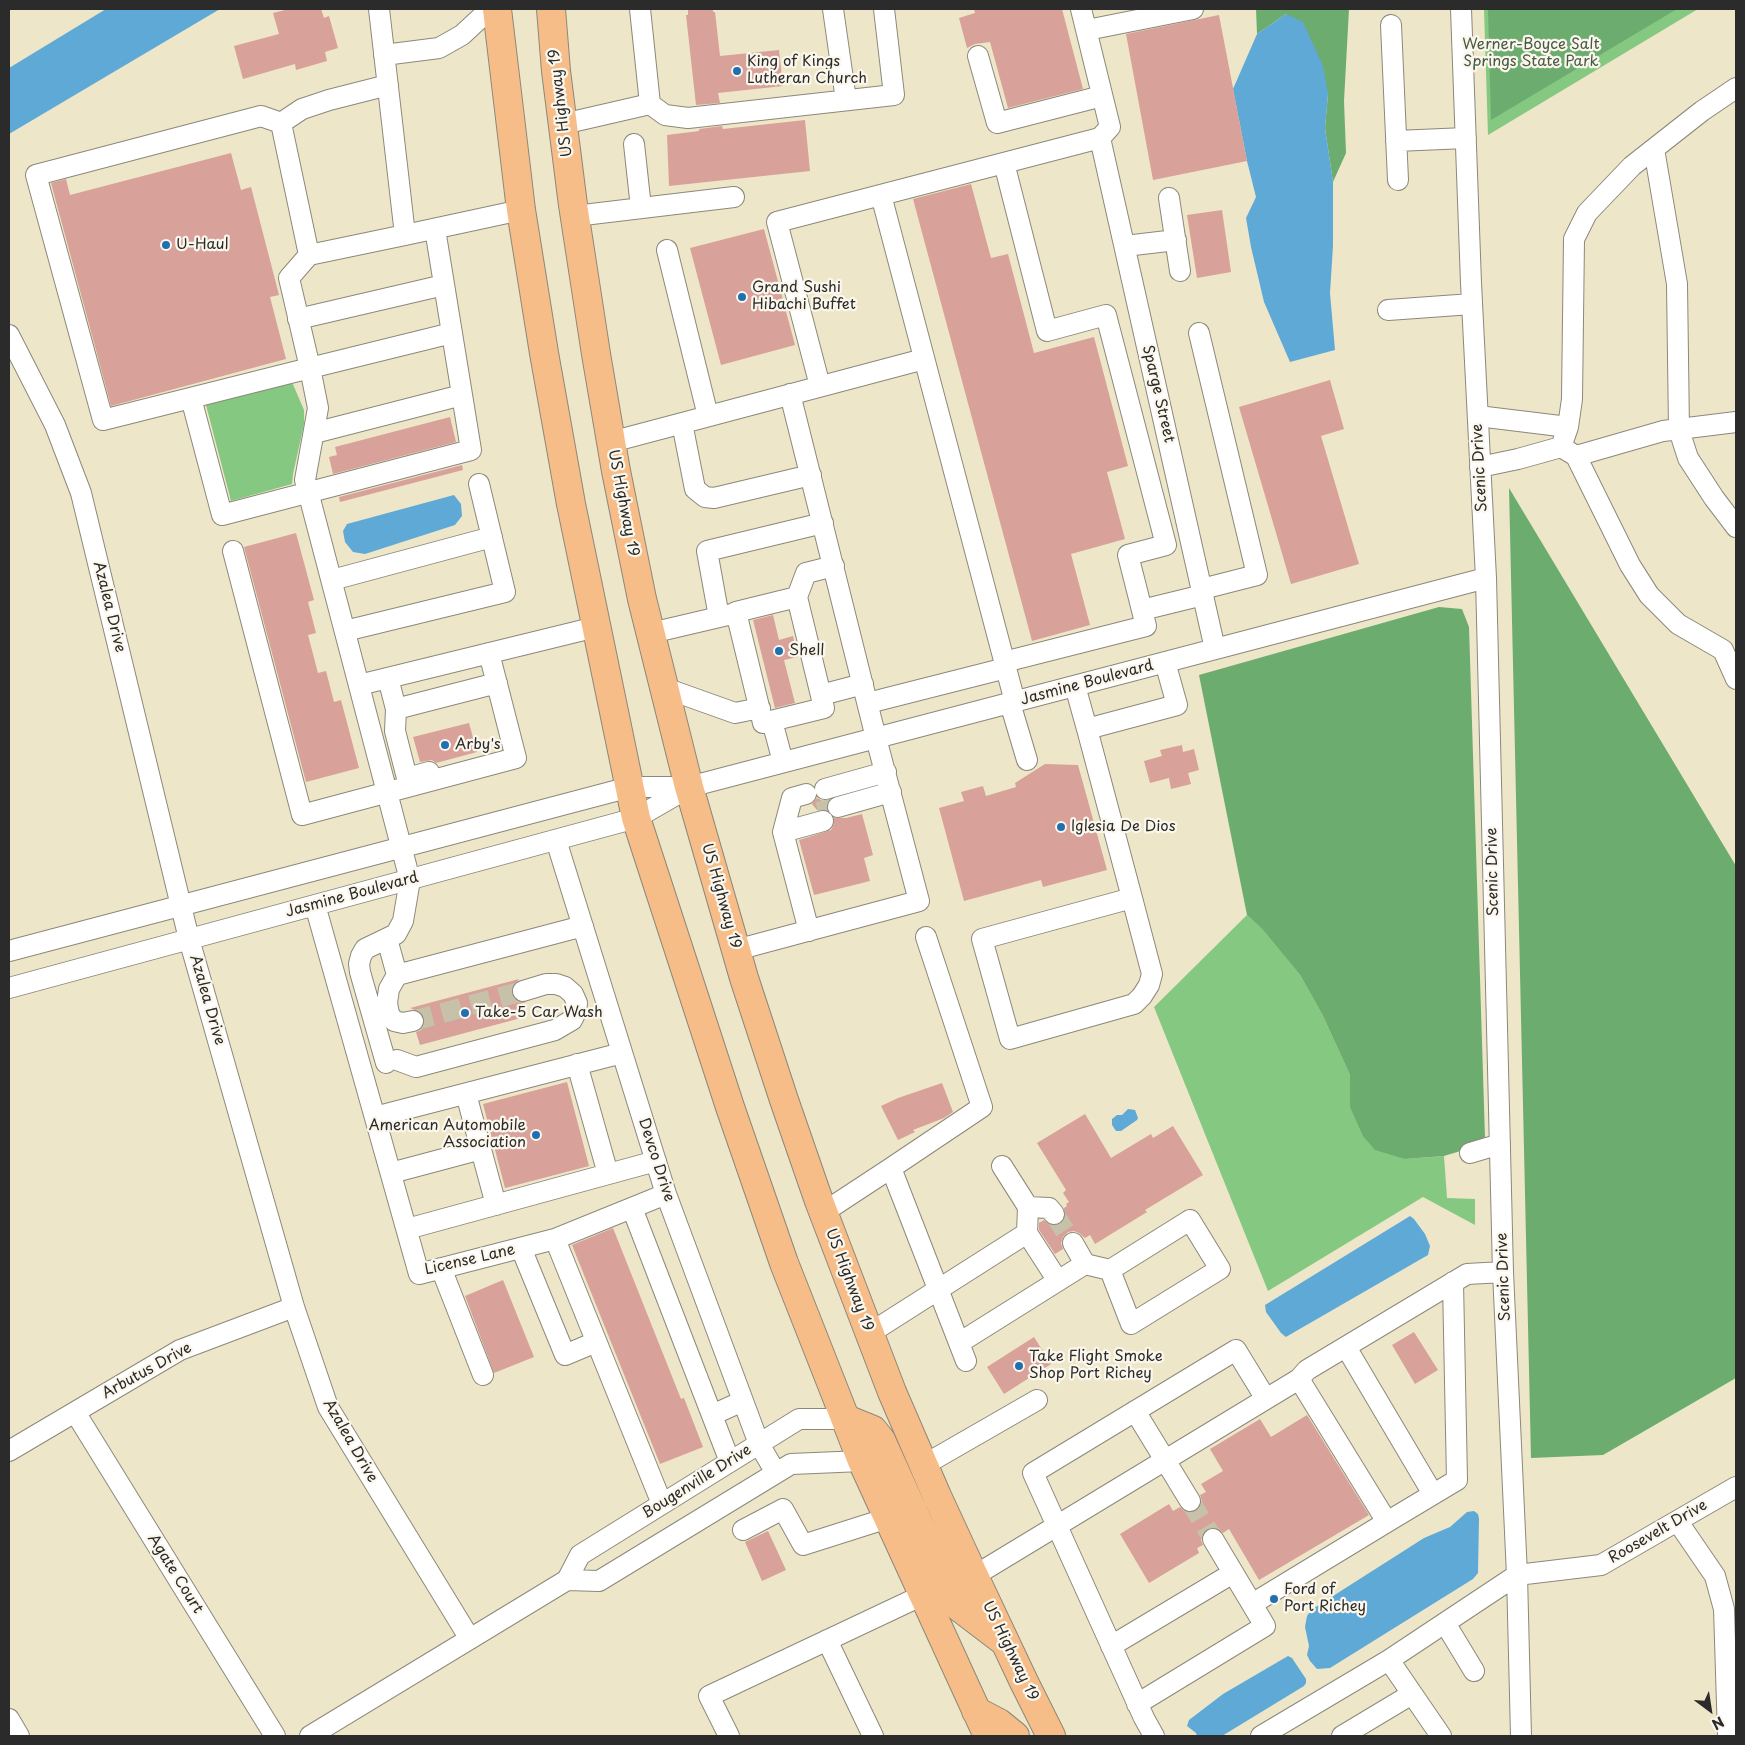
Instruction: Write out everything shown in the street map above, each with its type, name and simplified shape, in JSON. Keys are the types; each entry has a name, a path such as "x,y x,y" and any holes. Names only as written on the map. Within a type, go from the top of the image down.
{"highway":[{"path":"497,9 521,210 544,353 571,504 636,818 730,1106 784,1263 862,1461 988,1736"},
{"name":"US Highway 19","path":"551,9 575,216 611,442 642,599 689,787 736,950 784,1100 892,1392 1004,1641 1051,1736"},
{"path":"846,1419 872,1430 882,1440 917,1520 959,1607 1004,1641"},
{"path":"976,1711 1000,1723 1014,1736"}],"street":[{"path":"379,9 406,235"},
{"path":"384,55 439,48 462,34 490,9"},
{"path":"640,9 650,104 665,115 688,118 894,95 884,9"},
{"path":"832,9 846,100"},
{"path":"820,386 777,222 1100,138 1110,127 1082,9"},
{"path":"1087,30 1193,9"},
{"name":"Scenic Drive","path":"1461,9 1472,304 1486,578 1503,1272 1517,1575 1521,1736"},
{"path":"1391,25 1398,180"},
{"path":"978,56 997,123 1102,96"},
{"path":"388,85 302,109 282,122 261,116 36,175 103,420 452,333"},
{"path":"1736,88 1702,111 1632,166 1587,213 1574,239 1572,398 1568,427 1568,452 1630,565 1649,595 1678,624 1723,650 1736,679"},
{"path":"563,124 650,104"},
{"path":"282,122 309,255"},
{"name":"Sparge Street","path":"1100,138 1215,649"},
{"path":"1396,141 1466,138"},
{"path":"634,144 640,208"},
{"path":"1654,149 1676,284 1679,430 1688,458 1736,527"},
{"path":"1004,163 1047,330 1138,306"},
{"path":"881,196 1005,666 1027,760"},
{"path":"575,216 734,197"},
{"path":"1169,198 1180,271"},
{"path":"391,1062 360,972 359,964 364,949 396,934 404,921 410,880 305,480 318,408 289,278 309,255 521,210"},
{"path":"191,398 222,515 471,450 435,229"},
{"path":"1124,246 1176,240"},
{"path":"667,250 708,416"},
{"path":"298,319 444,284"},
{"path":"1388,310 1472,304"},
{"path":"821,695 866,694 1005,666 1146,626 1128,555 1166,545 1106,314"},
{"path":"1142,610 1257,575 1199,333"},
{"name":"Azalea Drive","path":"9,335 55,425 81,493 190,939 294,1308 328,1407 470,1639"},
{"path":"611,442 924,359"},
{"path":"736,950 919,901 790,394"},
{"path":"314,433 462,395"},
{"path":"1478,416 1568,427"},
{"path":"1480,467 1568,452 1663,431 1736,422"},
{"path":"682,423 695,489 704,497 714,498 811,475"},
{"path":"345,631 505,592 479,484"},
{"path":"784,762 728,615 706,551 822,522"},
{"path":"332,580 492,537"},
{"path":"233,551 302,815 516,758 489,653"},
{"path":"664,688 735,713 766,714 824,708 797,597 806,573 834,566"},
{"name":"Jasmine Boulevard","path":"9,951 630,787 689,787 1486,578"},
{"path":"651,633 797,597"},
{"path":"359,685 596,627"},
{"path":"1087,729 1177,705 1165,662"},
{"path":"388,678 396,709 395,730 407,778 514,750"},
{"path":"396,709 497,683"},
{"path":"1075,686 1087,729 1132,898 1152,974 1150,985 1134,1004 1010,1039 982,939 1132,898"},
{"name":"Jasmine Boulevard","path":"9,988 636,818 689,787"},
{"path":"786,820 825,805 890,787"},
{"path":"810,930 786,820 792,798 825,805 890,787"},
{"name":"Devco Drive","path":"556,840 666,1194 759,1444 776,1473"},
{"name":"License Lane","path":"315,905 420,1274 555,1239 666,1194"},
{"path":"397,975 583,926"},
{"path":"824,1212 982,1107 926,937"},
{"path":"387,939 397,975 389,989 387,1003 389,1014 394,1021 403,1023 413,1020"},
{"path":"361,1069 519,1028 556,1030 572,1020 576,1012 577,1003 566,987 546,984 523,991"},
{"path":"375,1117 622,1053"},
{"path":"577,1064 608,1174"},
{"path":"466,1094 496,1205"},
{"path":"1470,1153 1487,1146 1500,1144"},
{"path":"391,1173 481,1149"},
{"path":"407,1229 656,1161"},
{"path":"1002,1166 1028,1207 1027,1233 1058,1281"},
{"path":"891,1168 966,1362"},
{"path":"1028,1207 1049,1208 1054,1214"},
{"path":"632,1208 730,1462"},
{"path":"1072,1243 1085,1264 1110,1270 1190,1220 1220,1269 1131,1324 1110,1270"},
{"path":"870,1333 1027,1233"},
{"path":"555,1239 662,1504"},
{"path":"521,1248 565,1355 596,1342"},
{"path":"959,1343 1085,1264"},
{"path":"441,1268 483,1374"},
{"path":"974,1576 1299,1379 1307,1370 1453,1282 1467,1274 1503,1272"},
{"path":"1252,1604 1457,1480 1453,1282"},
{"name":"Arbutus Drive","path":"9,1451 180,1350 294,1308"},
{"path":"1346,1347 1433,1494"},
{"path":"1154,1736 1137,1704 1033,1473 1236,1350 1266,1399"},
{"path":"1299,1379 1386,1522"},
{"path":"924,1465 1037,1400"},
{"path":"712,1414 743,1401"},
{"path":"1135,1411 1190,1501"},
{"name":"Agate Court","path":"75,1412 276,1736"},
{"name":"Bougenville Drive","path":"567,1580 580,1555 800,1419 846,1419"},
{"path":"310,1736 567,1580 599,1581 791,1464 862,1461"},
{"name":"Roosevelt Drive","path":"1517,1575 1601,1565 1736,1487"},
{"path":"743,1530 783,1509 803,1545 888,1518"},
{"path":"1678,1522 1715,1576 1724,1609 1728,1736"},
{"path":"1137,1704 1266,1626 1213,1539"},
{"path":"1111,1646 1233,1573"},
{"path":"1261,1736 1389,1660 1517,1575"},
{"path":"729,1736 709,1696 923,1595"},
{"path":"1445,1623 1474,1671"},
{"path":"827,1640 873,1736"},
{"path":"1389,1660 1412,1694 1434,1734"},
{"path":"1342,1736 1412,1694"},
{"path":"9,1720 19,1736"}],"green space":[{"path":"1256,9 1349,9 1344,101 1346,153 1333,182 1325,128 1328,94 1286,14 1257,34"},
{"name":"Werner-Boyce Salt Springs State Park","path":"1484,9 1698,9 1488,135"},
{"name":"Werner-Boyce Salt Springs State Park","path":"1488,9 1677,9 1491,120"},
{"path":"292,382 304,410 304,424 292,484 231,501 206,405"},
{"path":"1509,488 1736,866 1736,1378 1603,1455 1531,1458"},
{"path":"1439,607 1462,609 1469,627 1485,1138 1467,1149 1444,1156 1405,1159 1375,1150 1363,1136 1350,1107 1350,1075 1322,1014 1300,975 1262,929 1247,915 1199,675"},
{"path":"1247,915 1262,929 1300,975 1322,1014 1350,1075 1350,1107 1405,1159 1444,1156 1447,1198 1475,1199 1475,1225 1423,1197 1268,1291 1154,1007"}],"water":[{"path":"106,9 220,9 9,134 9,68"},
{"path":"1286,14 1303,22 1323,66 1328,94 1325,128 1333,182 1333,246 1330,293 1335,350 1290,362 1264,302 1251,247 1246,218 1256,197 1233,89 1257,34"},
{"path":"454,495 461,504 462,516 455,525 365,554 353,552 345,542 343,531 347,524"},
{"path":"1128,1109 1135,1110 1137,1120 1121,1131 1116,1131 1112,1125 1112,1119 1117,1115 1122,1115"},
{"path":"1410,1216 1425,1234 1430,1246 1428,1255 1286,1337 1281,1333 1266,1312 1265,1305"},
{"path":"1474,1511 1478,1514 1479,1519 1478,1573 1473,1579 1330,1668 1317,1669 1307,1655 1309,1646 1305,1627 1307,1616 1311,1610 1424,1538 1450,1527 1467,1512"},
{"path":"1288,1656 1292,1658 1306,1679 1304,1686 1222,1736 1197,1736 1187,1726 1189,1720 1223,1694"}],"building":[{"path":"289,9 321,9 324,18 329,16 338,48 325,52 327,61 296,70 295,64 243,79 234,46 279,34 273,13"},
{"name":"King of Kings Lutheran Church","path":"688,9 713,9 713,12 715,12 720,56 779,50 783,86 718,93 720,103 696,105 686,15 688,15"},
{"path":"974,9 1062,9 1083,89 1008,108 990,42 975,44 967,48 959,18 975,13"},
{"path":"1219,15 1247,161 1153,180 1126,34"},
{"path":"805,120 810,171 669,186 667,135 722,126 723,129"},
{"name":"U-Haul","path":"231,153 241,190 251,187 279,295 270,297 286,359 111,406 51,183 66,179 70,195"},
{"path":"971,184 991,258 1008,254 1034,353 1094,337 1128,466 1107,472 1125,539 1071,554 1090,625 1032,641 913,199"},
{"path":"1222,210 1231,272 1197,278 1187,215"},
{"name":"Grand Sushi Hibachi Buffet","path":"764,229 795,345 721,365 690,248"},
{"path":"1330,380 1344,429 1321,436 1359,564 1291,584 1239,407"},
{"path":"450,417 456,442 333,474 329,457 337,455 335,447"},
{"path":"462,465 463,470 340,502 339,497"},
{"path":"296,533 314,600 308,602 316,633 308,635 318,673 326,671 334,702 341,700 359,768 306,782 244,547"},
{"name":"Shell","path":"773,615 779,640 793,636 798,657 784,660 795,703 775,708 753,620"},
{"name":"Arby's","path":"469,723 477,752 436,763 432,760 420,762 413,737"},
{"path":"1182,745 1183,752 1194,749 1199,770 1188,773 1191,784 1171,789 1169,778 1150,783 1144,761 1162,756 1160,750"},
{"name":"Iglesia De Dios","path":"1045,764 1078,765 1107,870 1043,887 1041,880 964,901 939,808 964,801 961,792 983,786 986,796 1016,787 1015,783"},
{"path":"817,798 823,801 828,800 826,810 817,810 812,804"},
{"path":"862,814 873,855 864,858 870,881 814,895 799,840 831,830 834,818 846,818"},
{"name":"Take-5 Car Wash","path":"519,979 512,988 512,994 515,1000 526,1002 518,1005 521,1018 420,1045 416,1032 421,1030 424,1025 424,1018 422,1013 410,1008"},
{"name":"American Automobile Association","path":"567,1082 589,1166 505,1188 483,1104"},
{"path":"942,1083 953,1112 944,1118 913,1130 915,1132 898,1140 881,1106"},
{"path":"1085,1114 1111,1158 1151,1134 1153,1138 1173,1126 1203,1175 1145,1210 1147,1212 1095,1244 1090,1235 1085,1238 1074,1231 1068,1232 1063,1237 1061,1243 1063,1249 1055,1254 1039,1230 1039,1223 1044,1220 1050,1225 1056,1226 1061,1223 1065,1218 1064,1208 1069,1202 1063,1193 1066,1190 1037,1143"},
{"path":"613,1228 681,1399 684,1398 703,1447 660,1464 572,1245"},
{"path":"503,1280 534,1357 494,1373 465,1296"},
{"path":"1414,1332 1438,1370 1415,1384 1392,1345"},
{"name":"Take Flight Smoke Shop Port Richey","path":"1034,1337 1051,1364 1004,1394 987,1367"},
{"name":"Ford of Port Richey","path":"1307,1415 1369,1515 1259,1580 1229,1529 1223,1533 1218,1528 1212,1527 1202,1534 1201,1540 1203,1545 1197,1548 1199,1553 1149,1583 1120,1534 1169,1504 1173,1511 1180,1507 1190,1513 1197,1511 1202,1501 1200,1495 1206,1492 1201,1484 1223,1471 1210,1449 1260,1419 1271,1437"},
{"path":"768,1531 786,1570 762,1581 745,1542"}],"tunnel":[{"path":"818,812 838,807"},
{"path":"413,1021 523,991"},
{"path":"1054,1214 1073,1243"},
{"path":"1190,1501 1213,1539"}],"place":[{"name":"King of Kings Lutheran Church","path":"737,71"},
{"name":"U-Haul","path":"166,245"},
{"name":"Grand Sushi Hibachi Buffet","path":"742,297"},
{"name":"Shell","path":"779,651"},
{"name":"Arby's","path":"445,745"},
{"name":"Iglesia De Dios","path":"1061,827"},
{"name":"Take-5 Car Wash","path":"465,1013"},
{"name":"American Automobile Association","path":"536,1135"},
{"name":"Take Flight Smoke Shop Port Richey","path":"1019,1366"},
{"name":"Ford of Port Richey","path":"1274,1599"}]}
